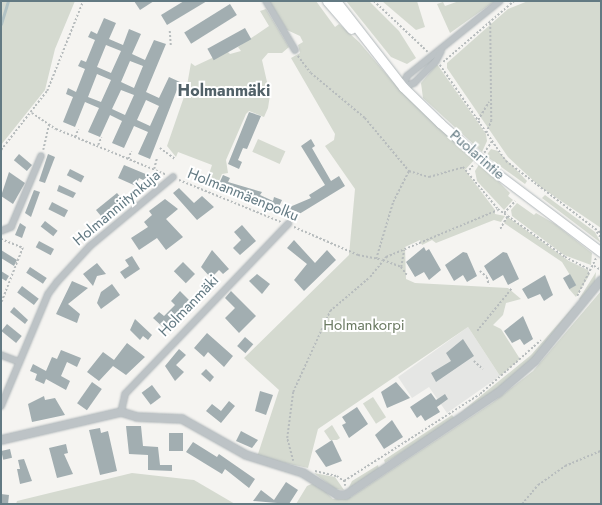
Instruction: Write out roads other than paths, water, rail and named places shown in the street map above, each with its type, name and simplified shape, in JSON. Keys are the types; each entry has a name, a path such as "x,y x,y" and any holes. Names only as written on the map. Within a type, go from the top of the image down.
{"main road":[{"name":"Puolarintie","path":"327,1 367,43"},
{"name":"Puolarintie","path":"336,1 367,43 403,87 495,172 601,252"}],"street":[{"path":"266,1 295,50"},
{"path":"403,87 407,76 431,55 441,51 500,1"},
{"path":"403,87 414,83 436,61 441,51"},
{"path":"1,231 11,228 41,156"},
{"name":"Holmanniitynkuja","path":"1,406 48,294 57,282 90,246 173,177"},
{"name":"Holmanmäki","path":"121,412 125,394 288,224"},
{"path":"1,440 121,412 132,417 188,422 246,456 303,473 338,495 346,494 498,393 534,360 601,280"},
{"path":"1,355 19,362"}],"waterway":[{"path":"1,24 8,1"}],"district":[{"name":"Holmanmäki","path":"224,91"}],"park label":[{"name":"Holmankorpi","path":"364,326"}]}
